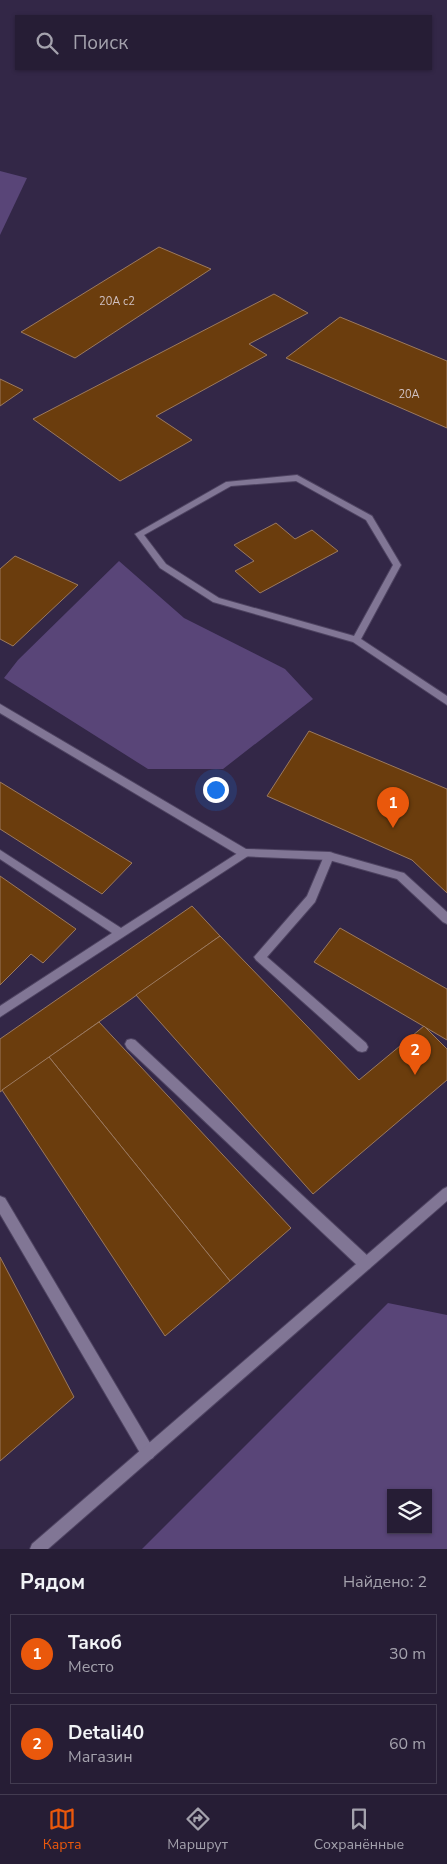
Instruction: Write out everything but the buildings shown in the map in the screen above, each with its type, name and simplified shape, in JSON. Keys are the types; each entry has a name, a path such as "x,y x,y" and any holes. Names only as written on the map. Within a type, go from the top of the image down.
{"street":[{"path":"356,640 397,565 369,518 297,478 229,484 138,534 163,566 216,600 356,640 447,700"},
{"path":"0,708 244,853 329,856 400,876 447,919"},
{"path":"2,1009 244,853"},
{"path":"0,854 120,933"},
{"path":"329,856 311,899 260,957 362,1047"},
{"path":"131,1044 365,1263"},
{"path":"37,1549 447,1193"},
{"path":"0,1202 148,1453"}],"shaded area":[{"path":"0,171 27,178 0,235"},
{"path":"119,561 184,618 285,669 313,699 223,769 148,769 4,678 18,660"},
{"path":"388,1303 447,1315 447,1549 142,1549"}],"place":[{"name":"Такоб","path":"393,828"},
{"name":"Detali40","path":"415,1075"}]}
